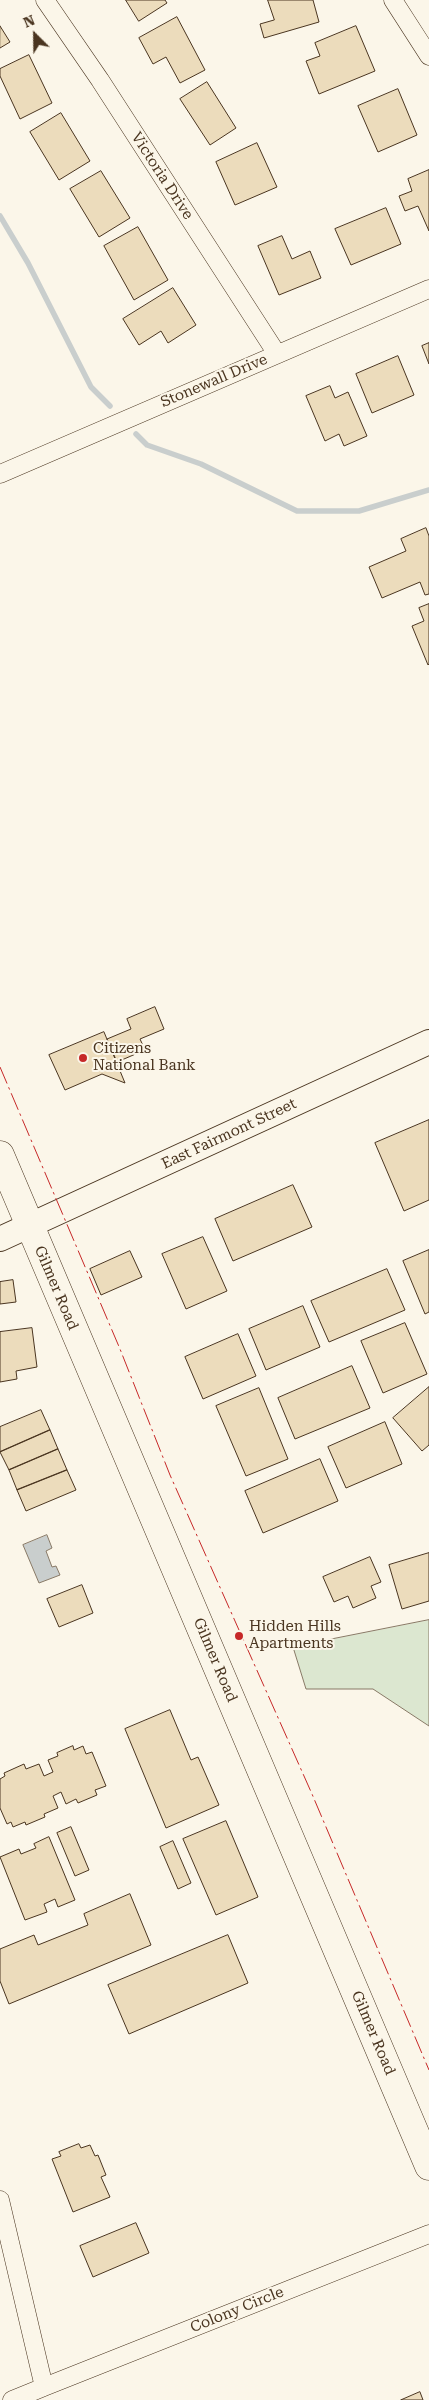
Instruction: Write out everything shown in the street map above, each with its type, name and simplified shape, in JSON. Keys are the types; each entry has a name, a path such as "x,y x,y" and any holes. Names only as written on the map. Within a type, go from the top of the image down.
{"main road":[{"name":"Gilmer Road","path":"0,1155 429,2166"}],"street":[{"name":"Victoria Drive","path":"45,0 142,144 277,354"},
{"path":"393,0 429,56"},
{"name":"Stonewall Drive","path":"0,474 429,289"},
{"name":"East Fairmont Street","path":"0,1239 429,1042"},
{"path":"0,2200 44,2387"},
{"name":"Colony Circle","path":"12,2400 429,2234"}],"green space":[{"path":"429,1620 429,1726 373,1689 306,1689 293,1647"}],"shaded area":[{"path":"47,1535 52,1548 46,1551 52,1567 56,1566 60,1575 39,1583 23,1545"}],"building":[{"path":"126,0 165,0 167,3 139,21"},
{"path":"268,0 313,0 319,22 264,38 260,24 274,20"},
{"path":"177,17 205,70 180,83 166,57 153,64 139,38"},
{"path":"0,26 10,42 0,48"},
{"path":"356,26 375,71 319,94 306,61 320,56 315,43"},
{"path":"29,55 52,103 20,119 0,76 0,69"},
{"path":"207,82 236,128 210,145 180,99"},
{"path":"398,89 417,135 378,152 358,106"},
{"path":"61,113 90,161 59,180 30,132"},
{"path":"257,143 277,187 235,205 216,162"},
{"path":"429,170 429,231 418,206 405,211 399,196 412,191 408,179"},
{"path":"101,171 130,218 99,237 70,189"},
{"path":"386,208 401,244 351,265 335,229"},
{"path":"138,227 168,280 134,300 104,246"},
{"path":"282,236 292,259 310,251 321,278 279,295 258,246"},
{"path":"173,288 196,325 168,343 161,331 139,345 123,319"},
{"path":"429,343 429,364 422,346"},
{"path":"398,356 414,395 372,413 356,374"},
{"path":"330,386 335,398 348,392 367,436 344,446 339,434 325,441 306,396"},
{"path":"426,528 429,536 429,594 425,595 420,582 382,598 369,567 406,551 401,539"},
{"path":"429,604 428,665 412,626 424,621 419,608"},
{"path":"155,1007 164,1029 140,1039 145,1050 117,1062 107,1039 131,1029 127,1019"},
{"name":"Citizens National Bank","path":"104,1032 125,1083 102,1074 65,1090 49,1055"},
{"path":"429,1120 429,1200 404,1211 375,1143"},
{"path":"293,1185 312,1227 233,1261 215,1219"},
{"path":"203,1237 227,1291 186,1309 162,1254"},
{"path":"429,1250 429,1312 425,1314 403,1261"},
{"path":"130,1251 142,1277 101,1295 90,1269"},
{"path":"387,1269 405,1310 329,1342 311,1301"},
{"path":"13,1280 16,1302 0,1304 0,1282"},
{"path":"303,1306 320,1347 266,1370 249,1329"},
{"path":"405,1323 427,1374 383,1393 361,1341"},
{"path":"32,1328 37,1367 16,1371 17,1379 0,1382 0,1332"},
{"path":"238,1334 256,1376 203,1399 185,1357"},
{"path":"352,1366 370,1408 295,1439 278,1398"},
{"path":"429,1387 429,1445 422,1451 393,1418"},
{"path":"259,1388 288,1459 246,1476 216,1406"},
{"path":"41,1410 50,1430 0,1452 0,1427"},
{"path":"385,1422 402,1464 346,1488 328,1447"},
{"path":"50,1430 58,1449 9,1470 0,1452"},
{"path":"58,1449 67,1470 17,1490 9,1470"},
{"path":"320,1459 338,1501 263,1533 245,1491"},
{"path":"67,1470 76,1490 26,1511 17,1490"},
{"path":"429,1553 429,1601 402,1609 389,1565"},
{"path":"370,1557 381,1582 371,1586 376,1598 353,1608 348,1596 334,1602 323,1577"},
{"path":"82,1585 93,1613 59,1627 47,1599"},
{"path":"170,1710 191,1760 198,1757 219,1805 166,1828 125,1729"},
{"path":"73,1746 74,1750 83,1746 86,1754 92,1752 106,1786 95,1790 97,1795 78,1803 76,1799 66,1804 61,1792 53,1796 58,1808 44,1814 45,1817 26,1825 25,1822 13,1827 11,1822 7,1824 0,1808 0,1779 5,1776 4,1773 24,1764 26,1769 39,1764 44,1776 53,1772 48,1760 58,1756 57,1753"},
{"path":"226,1821 258,1897 216,1915 183,1839"},
{"path":"71,1827 89,1870 75,1876 57,1833"},
{"path":"49,1837 75,1900 58,1907 55,1899 44,1904 47,1912 25,1920 0,1857 19,1849 21,1854 36,1848 34,1844"},
{"path":"173,1841 191,1883 178,1889 160,1847"},
{"path":"130,1894 151,1945 9,2004 0,1981 0,1949 34,1935 38,1945 88,1925 84,1914"},
{"path":"228,1935 248,1983 129,2034 108,1985"},
{"path":"79,2144 81,2148 90,2145 95,2156 98,2155 106,2175 101,2177 110,2197 73,2212 52,2159 61,2156 59,2152"},
{"path":"136,2223 149,2253 93,2277 80,2246"},
{"path":"420,2392 423,2400 401,2400"}],"waterway":[{"path":"0,216 28,263 91,387 110,406"},
{"path":"136,434 147,445 201,464 297,511 359,511 429,490"}],"power":[{"path":"0,1067 120,1349 170,1475 312,1794 429,2070"}],"place":[{"name":"Citizens National Bank","path":"83,1058"},
{"name":"Hidden Hills Apartments","path":"239,1636"}]}
